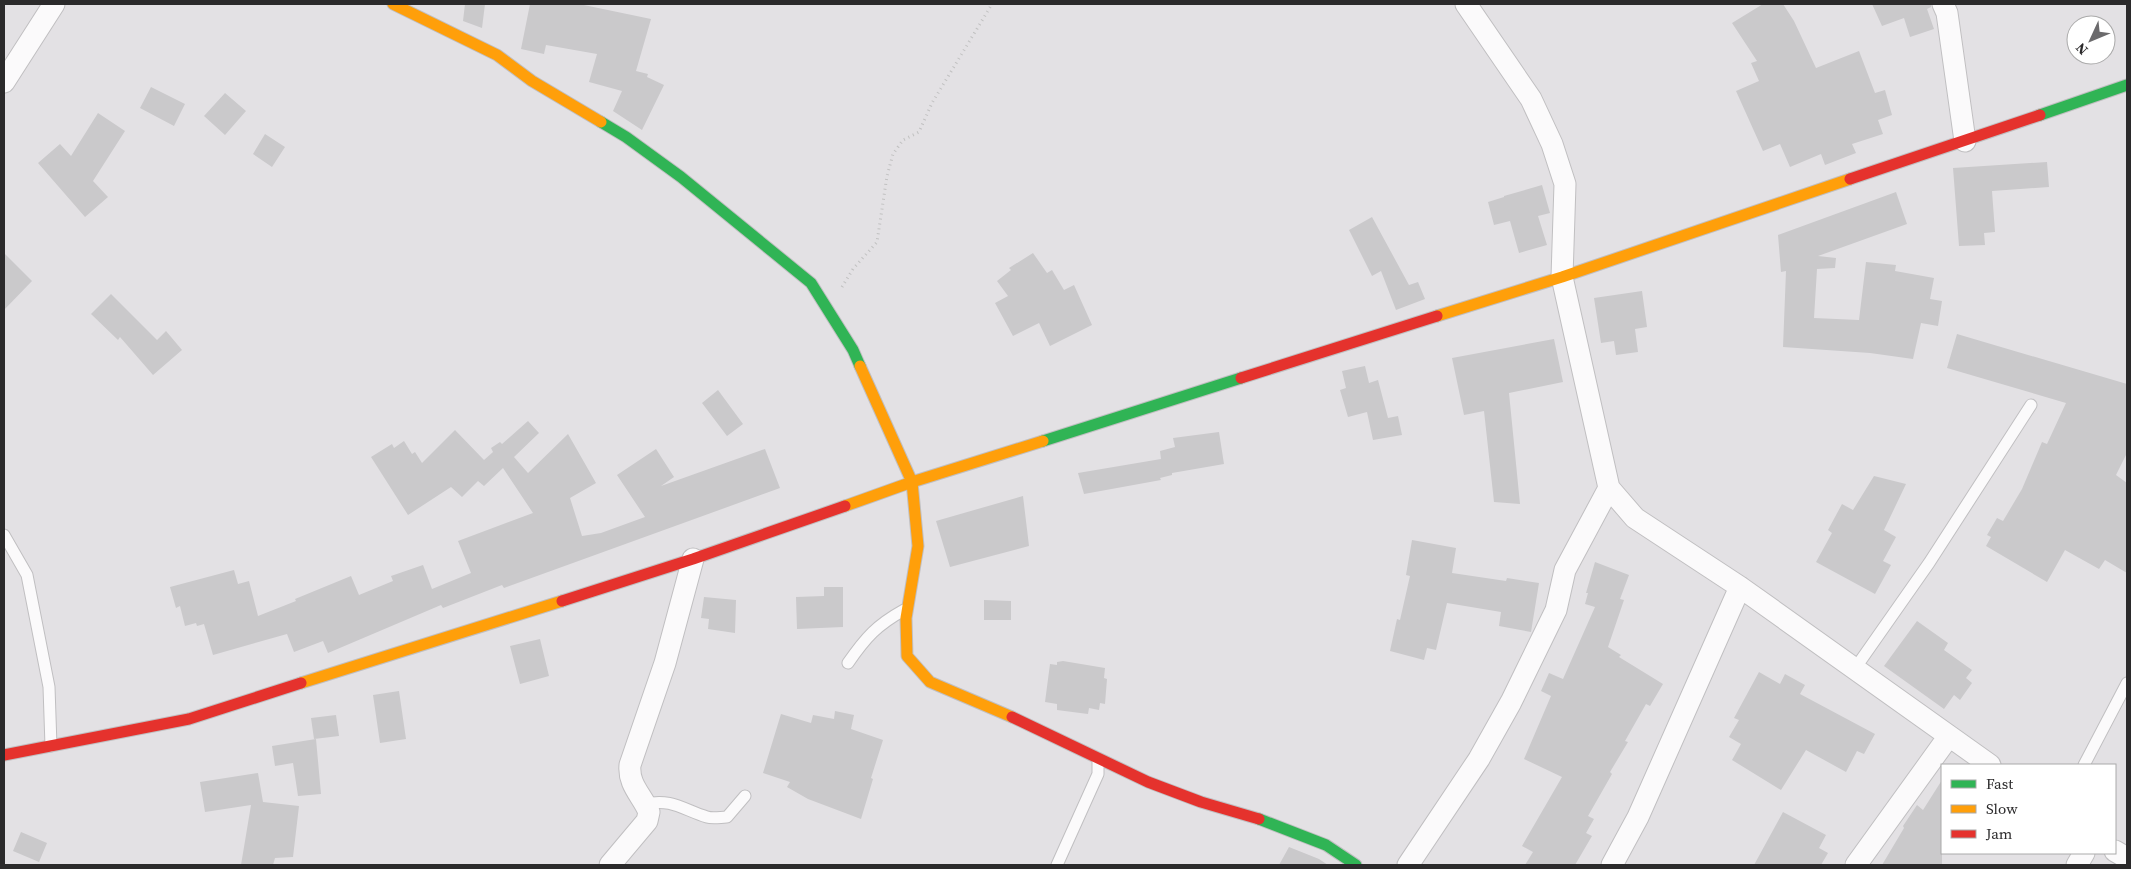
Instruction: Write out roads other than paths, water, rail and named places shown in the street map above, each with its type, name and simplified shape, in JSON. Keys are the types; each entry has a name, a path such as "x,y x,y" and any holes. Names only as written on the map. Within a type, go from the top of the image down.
{"street":[{"path":"4,82 54,4"},
{"path":"393,4 497,55 532,80 626,137 681,177 811,283 853,350 912,482 918,546 906,618 907,656 930,682 1003,713 1148,782 1201,802 1271,823 1326,845 1356,865"},
{"path":"1466,4 1531,99 1552,144 1565,184 1562,277 1609,488 1635,518 1740,587 1989,764"},
{"path":"1943,4 1947,13 1965,141"},
{"path":"4,755 189,719 693,559 912,482 1562,277 2127,85"},
{"path":"1408,865 1479,758 1510,702 1556,610 1565,570 1609,488"},
{"path":"610,865 647,821 650,812 635,790 629,773 630,765 665,663 693,559"},
{"path":"1612,865 1638,817 1740,587"},
{"path":"1856,865 1949,736"},
{"path":"2116,852 2127,858"},
{"path":"2077,865 2083,854"}],"lane":[{"path":"1854,670 1928,562 2031,404"},
{"path":"4,534 27,575 49,687 51,746"},
{"path":"848,663 862,642 882,622 908,608"},
{"path":"2085,764 2127,683"},
{"path":"1057,865 1098,774 1098,758"},
{"path":"646,804 660,801 684,807 709,818 727,817 745,796"}]}
